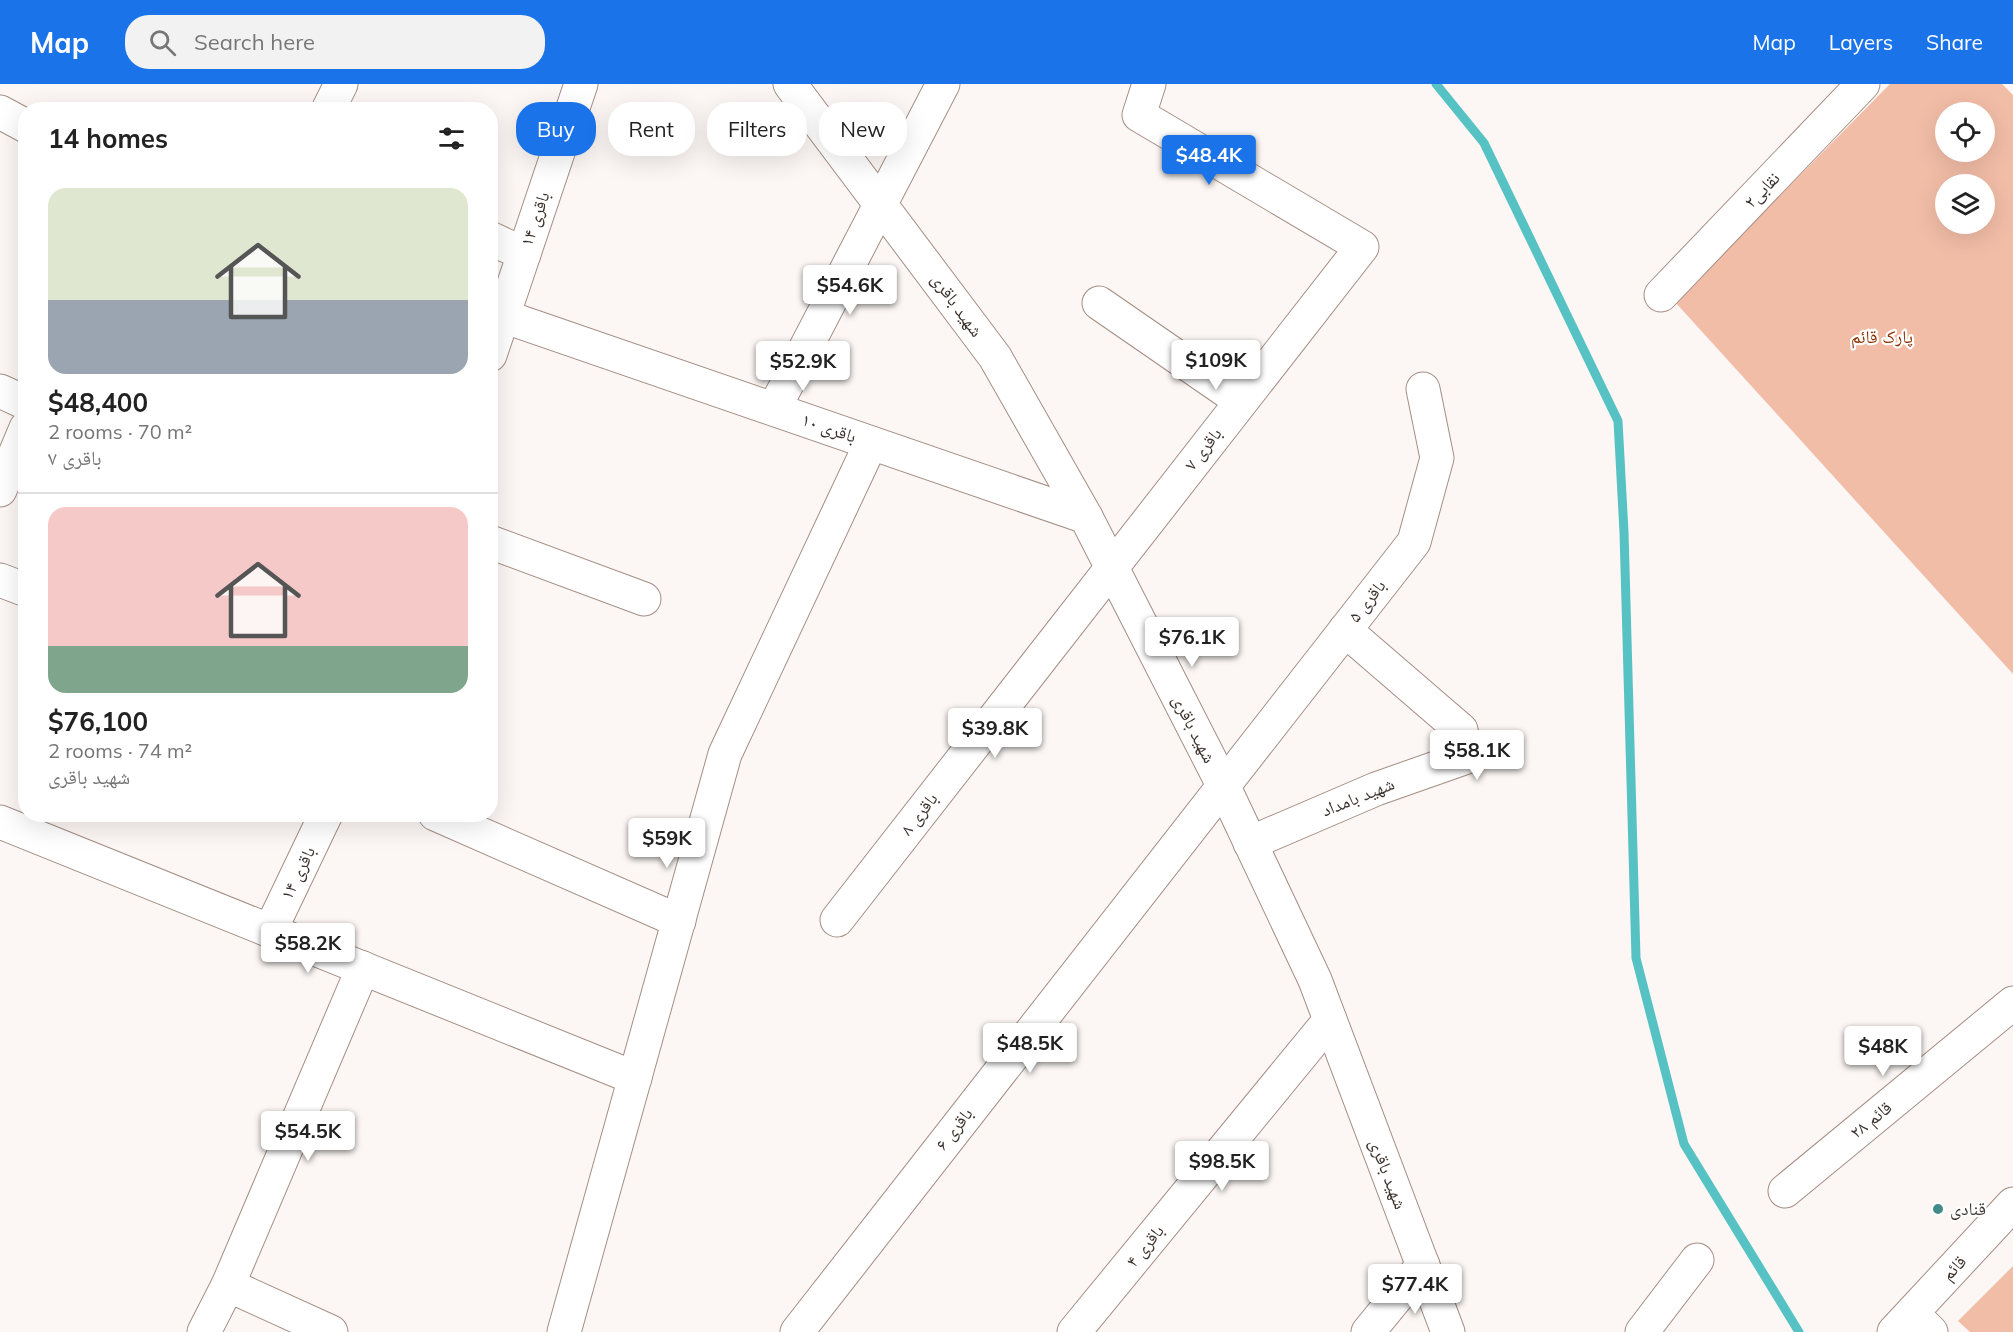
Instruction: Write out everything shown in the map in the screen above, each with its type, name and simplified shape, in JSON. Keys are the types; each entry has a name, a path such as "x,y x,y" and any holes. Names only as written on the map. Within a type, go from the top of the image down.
{"street":[{"path":"332,102 341,84"},
{"name":"باقری ۱۴","path":"498,331 581,84"},
{"name":"شهید باقری","path":"790,84 880,200 995,357 1086,517 1223,785 1315,980 1448,1332"},
{"path":"774,409 880,200 943,84"},
{"name":"باقری ۷","path":"1111,567 1362,247 1139,115 1149,84"},
{"name":"نقابی۲","path":"1661,295 1863,84"},
{"path":"0,112 18,122"},
{"path":"498,242 524,254"},
{"path":"1099,303 1241,401"},
{"name":"باقری ۱۰","path":"503,316 1086,517"},
{"name":"باقری ۵","path":"1223,785 1414,542 1437,458 1423,389"},
{"path":"0,391 18,399"},
{"path":"564,1332 725,754 871,443"},
{"path":"0,490 18,447"},
{"path":"498,545 644,599"},
{"name":"باقری ۸","path":"837,920 1111,567"},
{"path":"0,580 18,587"},
{"name":"شهید بامداد","path":"1250,843 1376,789 1467,757 1461,730 1345,630"},
{"name":"باقری ۶","path":"796,1332 1223,785"},
{"path":"0,822 635,1078"},
{"name":"باقری ۱۴","path":"270,931 322,822"},
{"path":"453,822 679,921"},
{"path":"204,1332 228,1285 363,968"},
{"name":"قائم ۲۸","path":"1785,1191 2013,1004"},
{"name":"باقری ۴","path":"1074,1332 1330,1020"},
{"name":"قائم","path":"1913,1326 2013,1204"},
{"name":"قائم","path":"1913,1326 2013,1232"},
{"path":"1642,1332 1697,1260"},
{"path":"1368,1332 1423,1265"},
{"path":"228,1285 331,1332"}],"green space":[{"name":"پارک قائم","path":"1890,84 2002,84 2013,95 2013,674 1675,302"},
{"path":"2013,1266 2013,1332 1970,1332 1958,1321"}],"waterway":[{"path":"1436,84 1484,143 1618,421 1624,532 1636,958 1684,1144 1799,1332"}],"place":[{"name":"قنادی","path":"1938,1209"}]}
